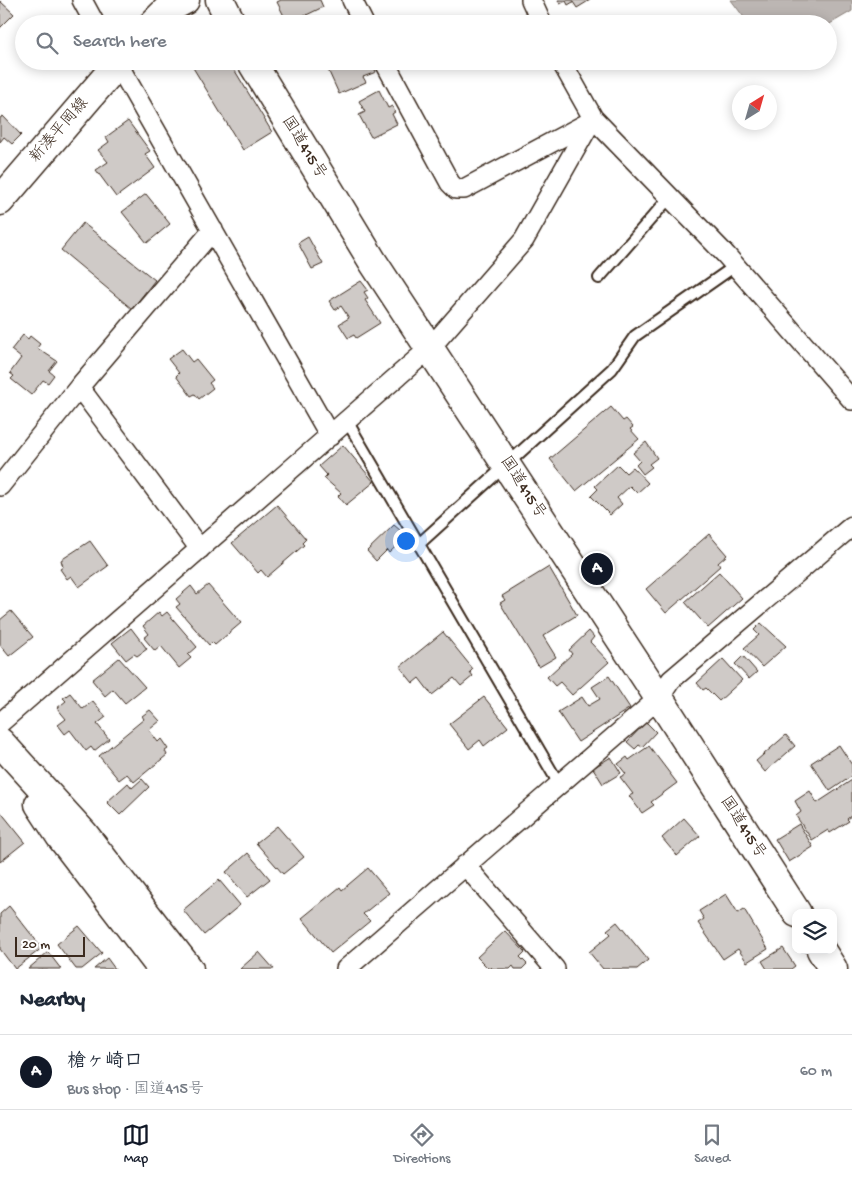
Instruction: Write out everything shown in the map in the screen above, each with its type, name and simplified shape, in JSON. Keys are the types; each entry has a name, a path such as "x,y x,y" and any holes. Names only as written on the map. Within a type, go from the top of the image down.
{"main road":[{"path":"162,15 168,9 185,0"},
{"path":"220,0 228,15"},
{"name":"新湊平岡線","path":"0,201 111,70"},
{"name":"国道415号","path":"257,70 373,262 660,698 794,909"},
{"path":"0,742 84,834 189,969"},
{"path":"0,746 60,836 162,969"},
{"path":"824,954 833,969"}],"street":[{"path":"82,0 90,15"},
{"path":"352,0 360,15"},
{"path":"531,0 538,15"},
{"path":"123,70 330,436"},
{"path":"389,70 450,184 456,189 464,189 591,121"},
{"path":"566,70 591,121 670,198 735,266 852,400"},
{"path":"0,723 430,348 524,240 591,121"},
{"path":"0,486 79,387 213,230"},
{"path":"79,387 200,549"},
{"path":"346,969 660,698 671,680 852,526"},
{"path":"466,866 555,969"}],"lane":[{"path":"599,278 670,198"},
{"path":"419,544 612,369 635,336 735,266"},
{"path":"347,421 559,784"}],"shaded area":[{"path":"731,0 852,0 852,11 837,20 837,15 742,15"}],"building":[{"path":"281,0 320,0 323,7 307,15 284,15 277,2"},
{"path":"558,0 590,0 577,8 573,2 568,5 566,1 560,4"},
{"path":"0,1 14,14 0,28"},
{"path":"194,70 234,70 272,132 243,150"},
{"path":"328,70 375,70 376,72 363,77 366,82 339,94"},
{"path":"379,90 388,108 392,106 395,112 392,114 397,124 371,137 359,115 365,112 359,101"},
{"path":"3,116 21,135 12,144 4,137 0,142 0,118"},
{"path":"128,121 150,151 145,154 155,168 116,197 96,170 108,162 98,150 109,142 106,137"},
{"path":"146,194 170,224 147,243 122,212"},
{"path":"83,223 155,280 132,309 61,250"},
{"path":"308,237 323,264 312,269 298,243"},
{"path":"361,281 368,290 364,292 368,298 365,300 380,323 356,338 354,335 348,338 339,324 349,318 341,306 335,310 329,301"},
{"path":"23,335 28,339 30,336 40,344 37,348 57,361 49,371 54,375 48,383 43,380 31,395 11,379 14,376 10,373 21,358 11,350"},
{"path":"182,349 192,362 196,359 213,380 209,383 213,388 199,399 195,394 191,396 176,376 179,373 168,359"},
{"path":"611,407 623,421 626,419 633,427 630,429 639,439 576,491 550,459"},
{"path":"646,442 657,458 649,464 652,467 643,474 636,465 640,461 633,453"},
{"path":"343,445 374,482 346,505 338,496 341,493 324,478 327,475 319,466"},
{"path":"618,465 626,473 633,467 648,483 637,493 630,486 617,498 622,504 610,515 591,496 598,489 595,486"},
{"path":"277,505 306,539 302,543 304,545 267,577 261,570 258,573 232,543"},
{"path":"394,525 407,536 389,553 387,550 376,561 367,551"},
{"path":"709,534 727,555 718,563 720,566 666,613 646,589"},
{"path":"90,541 108,566 79,587 71,576 67,579 60,569 63,567 61,560"},
{"path":"549,567 577,615 543,636 556,657 539,667 500,603 505,600 502,596"},
{"path":"719,572 742,598 708,628 685,602"},
{"path":"208,585 241,623 215,645 212,642 209,645 176,607 180,604 176,599 191,586 197,594"},
{"path":"11,611 33,637 9,656 0,645 0,620"},
{"path":"159,612 162,616 167,612 197,647 188,655 191,658 179,668 161,646 155,651 144,638 149,634 143,626"},
{"path":"761,623 786,646 762,667 744,648 759,635 754,630"},
{"path":"131,628 147,649 137,656 134,654 126,660 112,643"},
{"path":"589,631 594,637 590,642 609,662 572,695 560,682 555,686 547,677 572,654 569,650"},
{"path":"443,632 473,669 470,672 473,676 461,686 454,678 432,695 419,678 413,683 400,667"},
{"path":"743,656 757,672 749,679 735,664"},
{"path":"119,658 145,687 125,703 113,689 105,696 92,680"},
{"path":"723,659 742,680 719,701 706,688 703,690 697,683"},
{"path":"609,676 630,708 578,742 558,712 582,697 588,706 600,699 592,687"},
{"path":"70,693 83,709 93,701 106,717 97,724 109,739 94,751 91,747 86,751 70,730 65,734 58,725 66,719 57,708 66,701 63,698"},
{"path":"484,697 508,727 484,746 480,740 469,749 449,724"},
{"path":"150,710 160,721 149,730 158,742 161,739 168,749 165,751 167,755 134,782 127,774 119,780 99,756 144,719 142,716"},
{"path":"646,722 656,732 642,747 639,745 635,749 627,742"},
{"path":"786,735 795,746 765,772 756,761"},
{"path":"839,745 852,765 852,776 830,791 811,763"},
{"path":"649,746 677,783 651,802 654,805 642,813 629,796 633,794 620,777 626,774 618,764 627,757 629,760"},
{"path":"611,757 621,773 603,784 593,768"},
{"path":"142,779 149,787 120,815 107,802 128,783 132,788"},
{"path":"852,780 852,815 847,819 849,821 830,833 828,830 812,840 796,816 801,812 795,801 810,791 817,803"},
{"path":"0,811 25,842 0,862"},
{"path":"684,818 700,836 677,856 662,838"},
{"path":"799,824 813,847 789,862 775,839"},
{"path":"277,826 304,857 283,874 256,843"},
{"path":"248,853 270,879 247,897 226,872"},
{"path":"368,868 389,893 363,914 370,921 331,953 302,918 340,887 342,890"},
{"path":"219,880 240,905 204,935 183,910"},
{"path":"726,894 738,913 744,909 768,949 747,962 738,949 723,959 698,923 704,919 699,911"},
{"path":"9,906 42,948 15,969 0,949 0,914"},
{"path":"617,922 648,960 637,969 603,969 589,952 611,934 607,930"},
{"path":"79,926 102,953 82,969 76,969 57,944"},
{"path":"505,931 525,952 520,957 527,964 522,969 515,969 513,966 510,969 493,969 491,967 489,969 477,957"},
{"path":"783,948 795,966 791,969 767,969 762,961"},
{"path":"48,952 61,969 28,969"},
{"path":"259,952 274,969 240,969"},
{"path":"107,958 115,969 94,969"}],"place":[{"name":"槍ヶ崎口","path":"597,569"}]}
